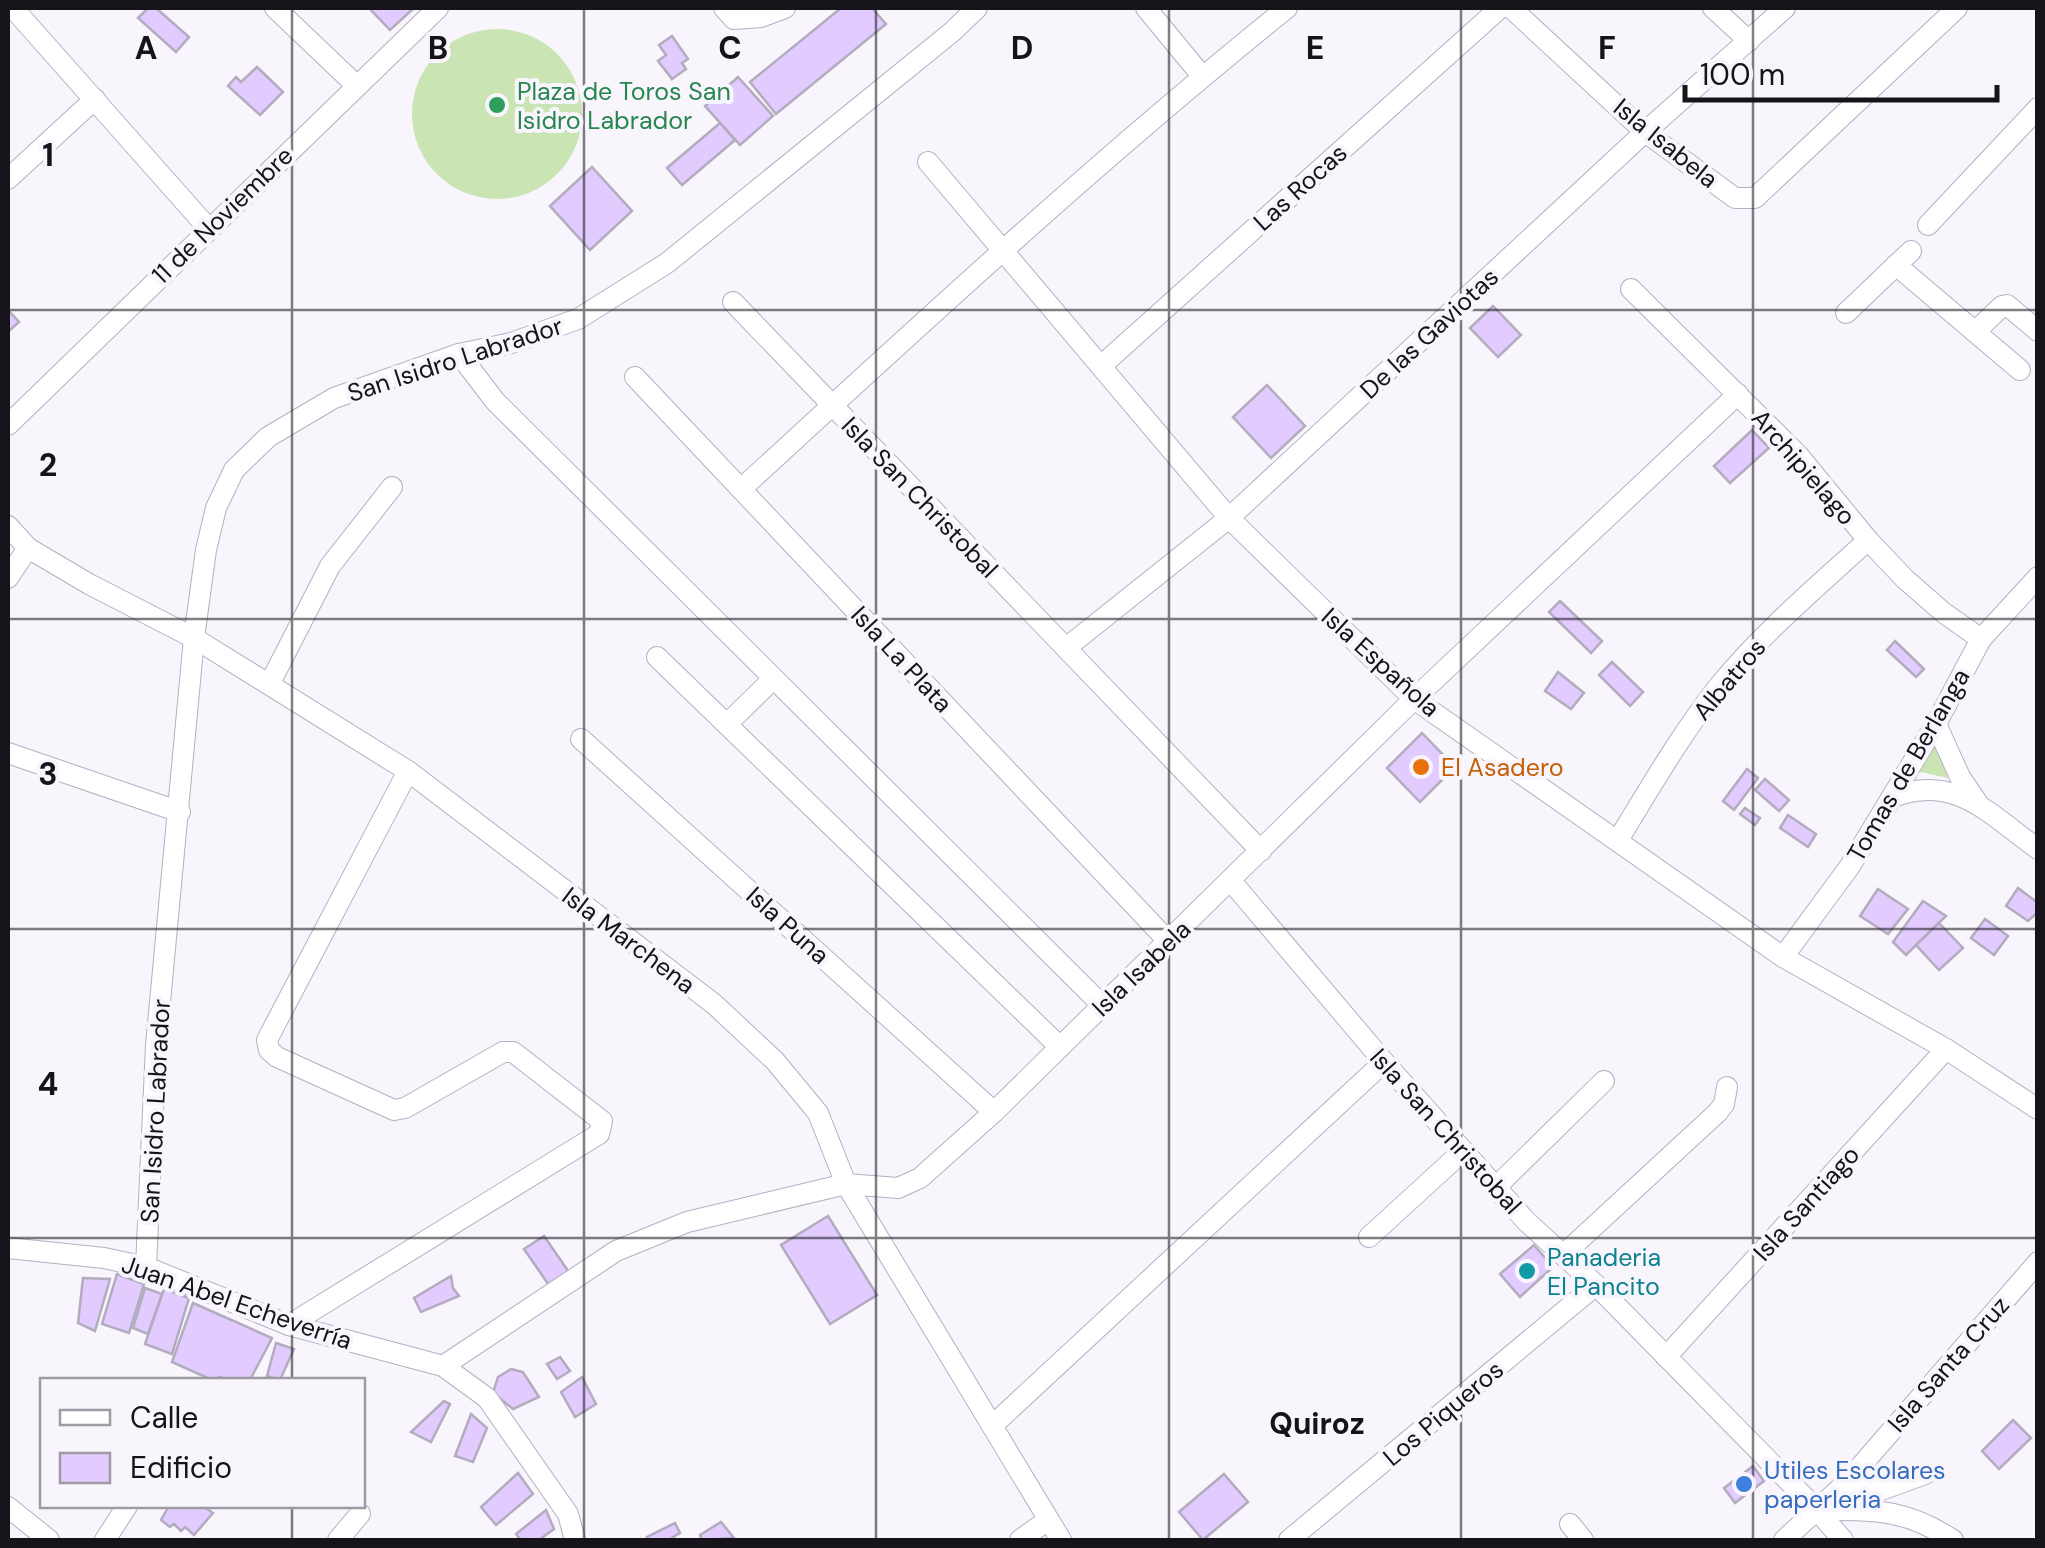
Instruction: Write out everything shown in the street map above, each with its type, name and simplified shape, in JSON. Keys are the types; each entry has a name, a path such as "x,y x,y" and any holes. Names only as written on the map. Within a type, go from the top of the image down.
{"street":[{"path":"275,8 357,86"},
{"name":"11 de Noviembre","path":"8,425 438,8"},
{"path":"724,8 734,19 742,20 784,8"},
{"name":"San Isidro Labrador","path":"146,1267 156,1044 194,638 209,536 216,508 234,470 268,437 334,398 459,354 512,342 578,319 667,263 952,32 976,8"},
{"path":"1146,8 1202,76"},
{"name":"Isla San Christobal","path":"1261,851 832,406 1003,250 1202,76 1287,8"},
{"name":"Las Rocas","path":"1101,366 1500,8"},
{"name":"Isla Isabela","path":"1512,8 1645,132 1735,198 1756,198 1957,8"},
{"path":"1713,8 1749,41"},
{"name":"De las Gaviotas","path":"1066,648 1228,518 1784,8"},
{"path":"11,9 208,228"},
{"path":"8,179 95,99"},
{"path":"1928,225 2038,108"},
{"name":"Isla Española","path":"928,162 1228,518 1414,700 1782,957 1946,1049 2038,1109"},
{"path":"1846,313 1904,258 1975,332 2020,370"},
{"name":"Archipielago","path":"1631,290 1799,456 1868,540 1944,613 1981,639"},
{"path":"733,302 832,406 741,488"},
{"path":"1975,332 2002,306 2038,331"},
{"path":"459,354 495,400 1102,1005"},
{"name":"Isla La Plata","path":"636,377 1169,942"},
{"name":"Isla Isabela","path":"443,1366 616,1251 645,1237 687,1222 846,1184 898,1188 920,1178 994,1112 1414,700 1738,394"},
{"path":"270,683 330,566 392,487"},
{"name":"Isla Marchena","path":"8,526 28,548 194,638 408,770 714,1004 775,1061 818,1114 846,1184 1061,1540"},
{"name":"Albatros","path":"1618,840 1689,726 1720,686 1757,643 1868,540"},
{"path":"8,578 28,548"},
{"name":"Tomas de Berlanga","path":"1782,957 1850,866 1936,724 1981,639 2038,577"},
{"path":"657,657 1060,1048"},
{"path":"726,724 774,679"},
{"path":"1936,724 1960,777 1980,807"},
{"name":"Isla Puna","path":"581,739 994,1112"},
{"path":"8,754 180,812"},
{"path":"290,1325 599,1134 602,1128 602,1121 513,1052 502,1052 405,1108 394,1110 269,1050 267,1040 408,770"},
{"path":"1891,798 1915,788 1948,791 1980,807 2038,849"},
{"name":"Isla San Christobal","path":"1231,881 1462,1152 1843,1540"},
{"name":"Isla Santiago","path":"1666,1357 1946,1049"},
{"path":"992,1426 1384,1062"},
{"path":"1496,1188 1604,1081"},
{"path":"1563,1255 1718,1112 1728,1088"},
{"path":"1369,1236 1462,1152"},
{"name":"Juan Abel Echeverría","path":"8,1248 104,1258 146,1267 290,1325 443,1366 487,1398 568,1514 575,1540"},
{"name":"Isla Santa Cruz","path":"1784,1540 1846,1483 2035,1272"},
{"name":"Los Piqueros","path":"1290,1540 1596,1285"},
{"path":"1846,1483 1880,1490 1925,1474"},
{"path":"8,1507 49,1540"},
{"path":"104,1540 126,1508"},
{"path":"1817,1510 1886,1511 1910,1516 1953,1540"},
{"path":"338,1540 360,1514"},
{"path":"1020,1540 1048,1520"}],"green space":[{"name":"Plaza de Toros San Isidro Labrador","path":"497,29 529,36 557,54 575,82 582,114 575,146 557,174 529,192 497,199 465,192 437,174 419,146 412,114 419,82 437,54 465,36"},
{"path":"1934,742 1948,778 1916,771"}],"building":[{"path":"148,8 156,8 189,37 176,52 138,18"},
{"path":"369,8 414,8 390,30"},
{"path":"841,8 872,8 886,24 776,114 750,82"},
{"path":"672,36 688,59 682,63 686,69 672,79 658,61 666,55 659,45"},
{"path":"257,67 283,92 260,115 228,86 236,77 241,82"},
{"path":"738,77 773,116 740,145 705,106"},
{"path":"720,123 735,140 682,185 667,168"},
{"path":"592,167 632,211 590,250 550,206"},
{"path":"1493,306 1521,335 1498,357 1470,328"},
{"path":"8,310 19,322 8,332"},
{"path":"1267,385 1305,426 1271,458 1233,417"},
{"path":"1752,430 1769,448 1730,483 1714,466"},
{"path":"1560,601 1602,641 1591,653 1549,612"},
{"path":"1895,641 1924,669 1916,677 1887,650"},
{"path":"1612,662 1643,692 1630,706 1599,675"},
{"path":"1558,672 1584,693 1571,709 1545,691"},
{"name":"El Asadero","path":"1422,733 1455,767 1420,802 1387,768"},
{"path":"1747,769 1758,778 1734,810 1723,801"},
{"path":"1765,779 1789,800 1779,811 1755,790"},
{"path":"1745,808 1760,818 1755,825 1740,814"},
{"path":"1788,815 1816,834 1808,847 1780,828"},
{"path":"2018,888 2038,903 2038,912 2028,921 2006,906"},
{"path":"1878,889 1908,909 1888,934 1860,916"},
{"path":"1923,901 1946,916 1906,955 1893,942"},
{"path":"1985,919 2008,936 1994,955 1971,938"},
{"path":"1939,923 1963,948 1939,970 1916,945"},
{"path":"828,1216 877,1295 830,1324 781,1245"},
{"path":"544,1236 573,1278 553,1291 524,1249"},
{"name":"Panaderia El Pancito","path":"1534,1245 1553,1267 1520,1297 1500,1274"},
{"path":"117,1274 144,1284 129,1333 102,1324"},
{"path":"451,1276 459,1296 421,1312 414,1298"},
{"path":"83,1278 110,1279 95,1331 78,1323"},
{"path":"145,1288 162,1294 148,1334 133,1328"},
{"path":"164,1289 189,1298 172,1354 145,1344"},
{"path":"193,1303 272,1338 251,1378 208,1378 172,1362"},
{"path":"276,1343 294,1349 281,1378 267,1376"},
{"path":"560,1357 570,1371 557,1379 547,1364"},
{"path":"511,1369 523,1372 539,1397 513,1409 493,1393 498,1377"},
{"path":"582,1377 596,1404 575,1417 561,1392"},
{"path":"444,1401 450,1404 431,1442 411,1432"},
{"path":"471,1414 487,1428 473,1462 455,1456"},
{"path":"2013,1420 2031,1438 1999,1469 1982,1451"},
{"name":"Utiles Escolares paperleria","path":"1753,1466 1764,1481 1735,1503 1724,1488"},
{"path":"518,1473 533,1494 496,1525 481,1507"},
{"path":"1224,1474 1248,1502 1203,1540 1179,1512"},
{"path":"168,1508 206,1508 213,1513 194,1535 185,1527 181,1531 161,1520"},
{"path":"546,1510 554,1529 539,1540 521,1540 516,1534"},
{"path":"721,1522 734,1538 702,1540 700,1535"},
{"path":"675,1523 680,1533 668,1540 647,1537"}],"place":[{"name":"Plaza de Toros San Isidro Labrador","path":"497,105"},
{"name":"El Asadero","path":"1421,767"},
{"name":"Panaderia El Pancito","path":"1527,1271"},
{"name":"Utiles Escolares paperleria","path":"1744,1484"}],"district":[{"name":"Quiroz","path":"1317,1424"}]}
